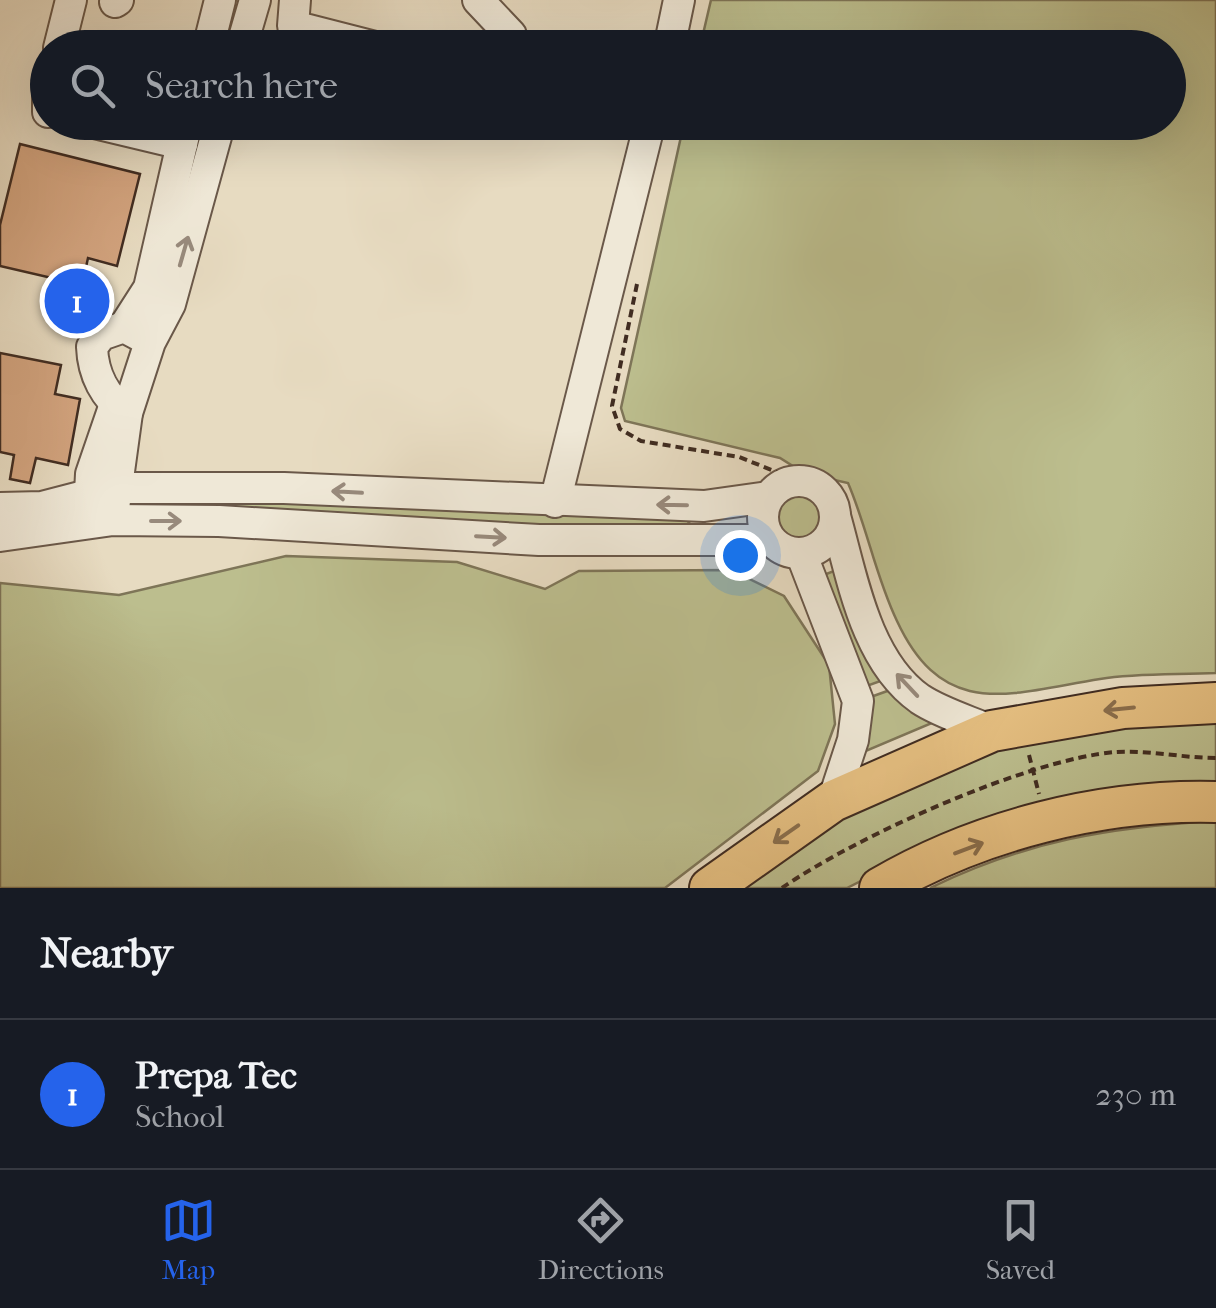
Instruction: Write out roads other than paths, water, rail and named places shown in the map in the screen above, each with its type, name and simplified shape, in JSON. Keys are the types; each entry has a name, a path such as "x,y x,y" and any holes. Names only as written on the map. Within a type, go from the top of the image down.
{"main road":[{"path":"710,888 833,801 1007,728 1124,708 1216,703"},
{"path":"880,888 925,863 1103,808 1216,802"}],"street":[{"path":"64,30 71,0"},
{"path":"212,30 220,0"},
{"path":"246,30 254,0"},
{"path":"296,0 290,22 304,30"},
{"path":"478,0 506,30"},
{"path":"660,0 667,30"},
{"path":"673,30 679,0"},
{"path":"102,507 183,140"},
{"path":"121,409 96,376 92,348 101,335 137,334 170,304 215,140"},
{"path":"554,502 645,140"},
{"path":"0,508 102,507 284,488 704,506 768,497 778,488 802,482 825,493 868,628 901,680 920,698 1007,728"},
{"path":"768,497 763,523 769,540"},
{"path":"0,536 102,507 218,520 540,540 769,540 801,553 858,701 852,740 833,801"},
{"path":"801,553 826,541 835,516"}],"place":[{"name":"Prepa Tec","path":"77,301"}]}
